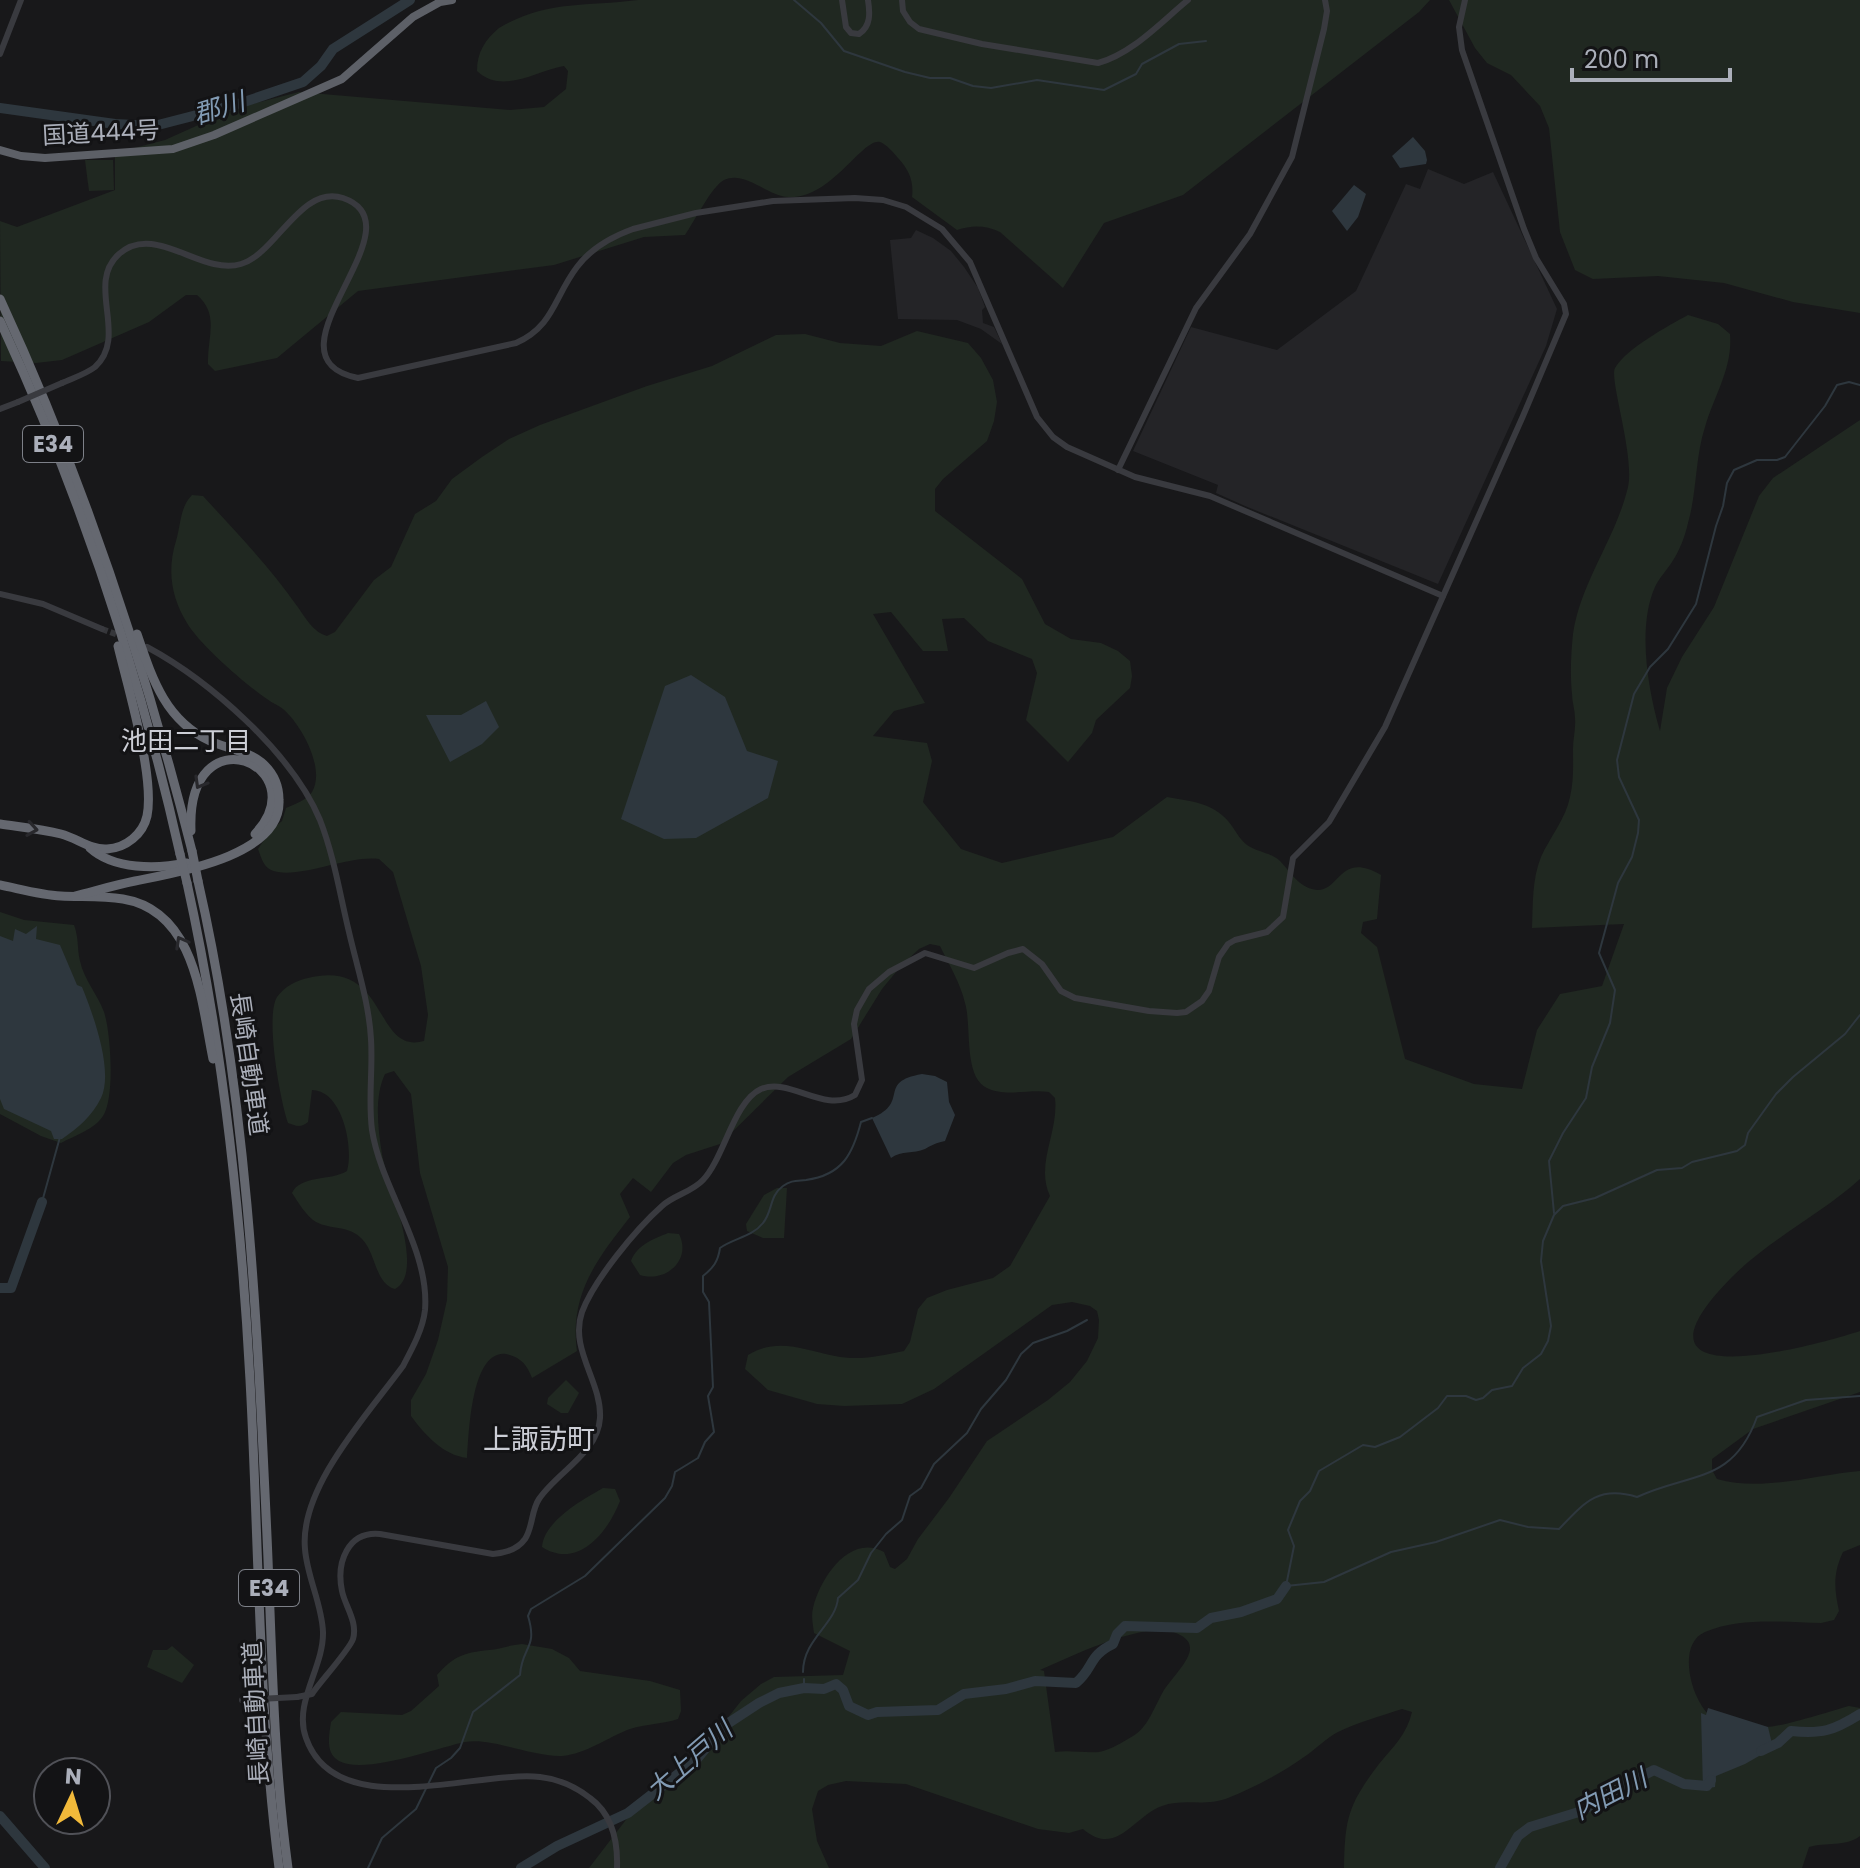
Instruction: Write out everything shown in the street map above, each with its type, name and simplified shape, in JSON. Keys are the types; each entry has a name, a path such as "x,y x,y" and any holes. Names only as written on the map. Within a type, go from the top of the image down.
{"highway":[{"name":"国道444号","path":"0,150 45,158 173,149 214,135 342,79 413,17 440,2 452,0"},
{"name":"長崎自動車道","path":"0,299 31,365 96,531 145,678 198,881 230,1061 244,1219 279,1868"},
{"name":"長崎自動車道","path":"0,321 68,481 149,727 187,883 213,1019 235,1181 244,1219"},
{"path":"75,896 223,859 242,850 267,830 280,803 272,774 259,761 195,734 172,713 150,672 113,564 96,531"},
{"path":"0,824 64,835 106,849 121,847 141,830 148,807 146,780 135,717 104,584"},
{"path":"84,843 94,853 136,866 170,867 221,854 255,834 267,821 272,806 272,790 257,767 232,759 220,762 200,778 192,797 192,851"},
{"path":"0,885 47,894 138,902 164,918 184,946 194,975 209,1038 235,1181"},
{"name":"長崎自動車道","path":"275,1796 288,1868"}],"street":[{"path":"0,54 21,0"},
{"path":"842,0 846,27 851,33 859,34 868,22 868,0"},
{"path":"902,0 903,11 919,29 982,44 1098,63 1123,52 1188,0"},
{"path":"1118,470 1196,308 1250,234 1292,157 1324,29 1325,0"},
{"path":"242,1700 308,1697 353,1638 353,1622 340,1581 344,1558 355,1539 362,1534 380,1534 493,1554 511,1550 526,1538 540,1498 590,1445 600,1424 599,1401 579,1335 583,1309 602,1276 661,1206 704,1179 740,1113 756,1092 765,1087 775,1087 839,1101 855,1095 862,1080 854,1024 861,1000 877,981 925,953 974,968 1019,949 1032,954 1056,985 1075,998 1165,1013 1186,1012 1202,1001 1209,991 1222,949 1235,940 1267,932 1283,917 1293,858 1329,822 1385,727 1566,314 1564,304 1536,258 1524,229 1462,50 1459,27 1465,0"},
{"path":"0,409 96,366 109,345 106,279 110,266 128,248 152,244 216,265 243,264 257,255 310,203 321,198 345,199 361,213 366,225 363,248 328,322 323,343 332,365 341,373 358,378 516,343 531,336 543,326 575,269 585,257 614,235 696,213 760,202 883,200 925,217 958,244 979,279 1031,404 1044,427 1067,447 1135,477 1210,496 1443,596"},
{"path":"0,594 43,604 102,629"},
{"path":"147,647 199,680 268,744 307,794 325,835 336,873 369,1023 372,1130 384,1173 419,1263 425,1311 414,1346 331,1467 312,1501 306,1523 305,1548 323,1628 323,1643 303,1727 308,1745 319,1759 344,1777 374,1786 401,1789 540,1777 580,1791 606,1814 614,1832 617,1868"}],"shaded area":[{"path":"638,0 1430,0 1419,12 1183,195 1104,223 1063,288 1000,232 978,226 957,230 912,197 908,171 880,142 864,149 831,180 804,195 780,196 740,178 724,180 709,197 685,235 644,237 554,265 358,291 277,358 215,371 208,364 211,327 208,310 197,295 186,295 149,322 62,360 36,363 1,361 0,221 17,227 115,190 115,153 165,140 236,108 299,92 510,110 544,107 566,89 568,71 564,66 508,81 487,78 477,71 477,64 480,52 490,37 516,19 549,9"},
{"path":"1449,0 1860,0 1860,313 1793,302 1724,283 1658,276 1593,279 1575,270 1560,232 1549,128 1540,106 1511,75 1487,63 1475,48"},
{"path":"1413,137 1425,151 1426,164 1400,168 1392,156"},
{"path":"85,160 113,160 114,190 89,191"},
{"path":"1428,169 1464,184 1493,172 1557,309 1546,346 1438,584 1245,506 1216,493 1218,485 1133,451 1191,327 1277,350 1356,291 1406,184 1420,189"},
{"path":"1354,185 1366,194 1358,217 1347,231 1332,211"},
{"path":"916,230 951,251 964,267 978,288 985,307 982,310 983,323 994,327 1002,344 981,329 957,320 898,319 890,240 911,238"},
{"path":"1688,315 1718,324 1730,334 1730,346 1726,370 1702,439 1685,533 1680,548 1657,584 1646,621 1646,659 1660,731 1667,688 1682,657 1714,607 1759,496 1773,478 1860,420 1860,1179 1761,1252 1730,1279 1700,1316 1694,1340 1706,1352 1731,1356 1764,1354 1860,1331 1860,1392 1753,1429 1712,1459 1712,1470 1717,1479 1752,1484 1860,1471 1860,1545 1843,1552 1837,1567 1835,1581 1839,1611 1834,1620 1821,1623 1747,1622 1718,1627 1696,1639 1690,1650 1689,1663 1694,1691 1708,1714 1721,1723 1773,1726 1849,1706 1860,1708 1860,1836 1848,1842 1809,1847 1802,1868 1344,1868 1350,1813 1369,1778 1407,1727 1412,1712 1402,1709 1338,1732 1286,1769 1238,1794 1220,1801 1162,1806 1124,1832 1105,1839 1083,1829 1069,1833 1038,1829 906,1784 846,1781 818,1791 812,1809 817,1841 829,1868 589,1868 635,1808 711,1739 741,1701 761,1684 774,1677 843,1675 850,1651 814,1633 812,1611 830,1572 848,1553 871,1548 884,1552 890,1567 895,1569 907,1559 987,1441 1048,1400 1070,1382 1087,1361 1098,1338 1097,1311 1072,1302 1052,1305 934,1389 902,1404 817,1404 768,1390 745,1369 748,1355 770,1347 791,1346 852,1358 904,1351 910,1342 918,1309 927,1298 993,1278 1010,1266 1050,1196 1045,1172 1055,1098 1049,1092 994,1091 979,1082 971,1062 967,1013 957,981 940,946 930,944 919,949 882,989 851,1039 788,1077 720,1144 686,1155 673,1163 651,1192 633,1178 620,1194 630,1217 597,1263 582,1295 577,1312 577,1351 532,1378 520,1359 506,1354 494,1356 485,1365 474,1395 467,1458 442,1448 411,1416 411,1400 426,1374 438,1340 447,1300 448,1267 420,1173 411,1094 394,1071 385,1074 378,1103 379,1134 402,1225 407,1265 404,1279 395,1289 379,1275 362,1239 346,1230 316,1222 292,1193 302,1183 347,1171 349,1148 338,1109 322,1092 312,1090 308,1122 298,1126 288,1123 273,1040 274,1007 280,993 304,979 334,976 353,981 367,993 396,1034 408,1041 424,1041 428,1015 421,966 393,872 379,859 282,873 271,870 263,861 258,849 270,831 282,821 286,808 304,800 312,792 316,782 314,760 304,736 290,716 224,664 193,632 182,613 172,583 172,562 181,516 188,500 192,495 203,496 264,563 310,624 327,636 335,632 374,580 391,567 415,514 436,501 452,479 509,439 647,386 712,366 776,335 805,334 840,343 881,346 917,331 968,343 993,380 997,402 994,421 987,441 935,489 935,511 1022,579 1045,624 1071,639 1101,643 1130,661 1130,688 1096,720 1092,733 1068,762 1026,720 1037,673 1032,659 988,641 964,618 942,619 948,651 923,651 891,612 873,614 925,703 894,711 873,736 927,743 932,761 923,802 961,849 1002,863 1113,837 1167,797 1215,810 1247,845 1277,858 1298,881 1312,889 1328,887 1347,870 1356,867 1367,868 1381,875 1377,919 1363,922 1361,933 1377,947 1405,1059 1474,1084 1522,1089 1537,1030 1560,994 1602,986 1624,924 1532,928 1534,892 1541,857 1565,812 1571,791 1575,722 1571,664 1577,615 1628,487 1628,457 1615,387 1615,368 1638,345","holes":["1162,1629 1187,1640 1189,1654 1138,1732 1108,1750 1055,1752 1044,1671 1040,1670 1130,1635"]},
{"path":"691,675 725,697 747,751 778,761 768,798 696,838 664,839 621,819 665,686"},
{"path":"486,701 499,727 482,744 450,762 426,715 461,715"},
{"path":"0,912 24,920 74,925 82,968 104,1012 111,1065 107,1107 95,1125 61,1143 0,1114"},
{"path":"37,926 36,939 60,945 77,985 82,987 104,1058 101,1098 84,1121 62,1139 54,1139 51,1131 4,1109 0,1099 0,936 13,941 15,929 26,934"},
{"path":"922,1074 947,1082 949,1102 955,1115 945,1141 891,1158 872,1118 890,1106 900,1082"},
{"path":"777,1188 787,1188 784,1238 763,1238 747,1231 746,1224 764,1195"},
{"path":"668,1233 679,1234 682,1252 679,1261 659,1276 640,1275 631,1261 634,1255 646,1243"},
{"path":"566,1380 579,1393 568,1413 561,1413 547,1404 548,1398"},
{"path":"603,1488 615,1489 620,1501 600,1535 579,1551 568,1554 555,1553 542,1547 549,1528 557,1520"},
{"path":"522,1644 552,1649 569,1658 580,1671 650,1681 680,1690 681,1711 678,1719 630,1729 588,1749 562,1756 475,1741 365,1765 339,1761 332,1754 329,1744 331,1722 341,1712 402,1715 411,1711 439,1686 437,1675 460,1656"},
{"path":"172,1646 194,1665 182,1683 147,1667 153,1650 167,1650"},
{"path":"1708,1708 1768,1727 1773,1748 1716,1776 1715,1787 1703,1789 1701,1713 1706,1715"}],"waterway":[{"name":"郡川","path":"0,108 115,124 154,126 189,117 303,82 321,66 333,49 410,0"},
{"path":"794,0 821,23 844,51 905,72 991,88 1037,80 1104,90 1136,74 1142,64 1179,44 1206,41"},
{"path":"1554,1213 1549,1161 1586,1098 1592,1067 1610,1023 1615,990 1599,953 1618,883 1632,857 1638,833 1639,820 1619,777 1617,760 1634,694 1650,667 1668,649 1696,604 1727,483 1734,470 1757,460 1785,457 1825,406 1837,385 1849,382 1860,385"},
{"path":"1860,1015 1845,1034 1776,1094 1748,1133 1745,1145 1737,1151 1692,1162 1682,1168 1657,1170 1595,1198 1563,1206 1554,1215 1543,1241 1541,1261 1551,1326 1541,1354 1523,1368 1512,1386 1492,1390 1476,1400 1466,1396 1447,1396 1438,1408 1400,1437 1375,1447 1363,1445 1319,1471 1310,1491 1300,1501 1288,1530 1294,1546 1286,1586 1324,1582 1391,1552 1436,1542 1500,1520 1528,1527 1559,1529 1584,1504 1602,1495 1612,1493 1637,1497 1723,1465 1747,1439 1757,1417 1806,1400 1860,1396"},
{"path":"368,1868 382,1838 416,1809 436,1768 460,1748 473,1712 520,1675 530,1642 528,1616 531,1609 585,1576 665,1498 675,1472 698,1458 705,1442 714,1432 708,1396 713,1387 709,1302 703,1292 703,1276 714,1264 720,1248 759,1228 775,1194 783,1186 819,1177 838,1168 850,1153 861,1122 872,1118"},
{"path":"42,1202 60,1137"},
{"path":"0,1288 11,1288 42,1202"},
{"path":"803,1672 808,1650 832,1616 838,1598 858,1580 871,1553 902,1520 910,1496 921,1488 934,1464 967,1433 1021,1354 1033,1343 1087,1320"},
{"name":"大上戸川","path":"521,1868 557,1846 628,1813 696,1760 724,1726 779,1693 804,1688 824,1689 836,1684 843,1690 849,1706 868,1715 938,1710 964,1694 1006,1689 1035,1681 1076,1683 1099,1653 1113,1644 1125,1626 1197,1628 1211,1618 1241,1612 1277,1599 1286,1586"},
{"path":"804,1679 804,1688"},
{"name":"内田川","path":"1761,1751 1778,1743 1791,1731 1827,1730 1860,1714"},
{"name":"内田川","path":"1500,1868 1518,1836 1530,1827 1582,1811 1654,1770 1684,1784 1707,1786 1711,1780"},
{"name":"大上戸川","path":"0,1816 45,1868"}],"tunnel":[{"path":"102,629 121,636"}],"district":[{"name":"池田二丁目","path":"186,741"},
{"name":"上諏訪町","path":"539,1439"}]}
